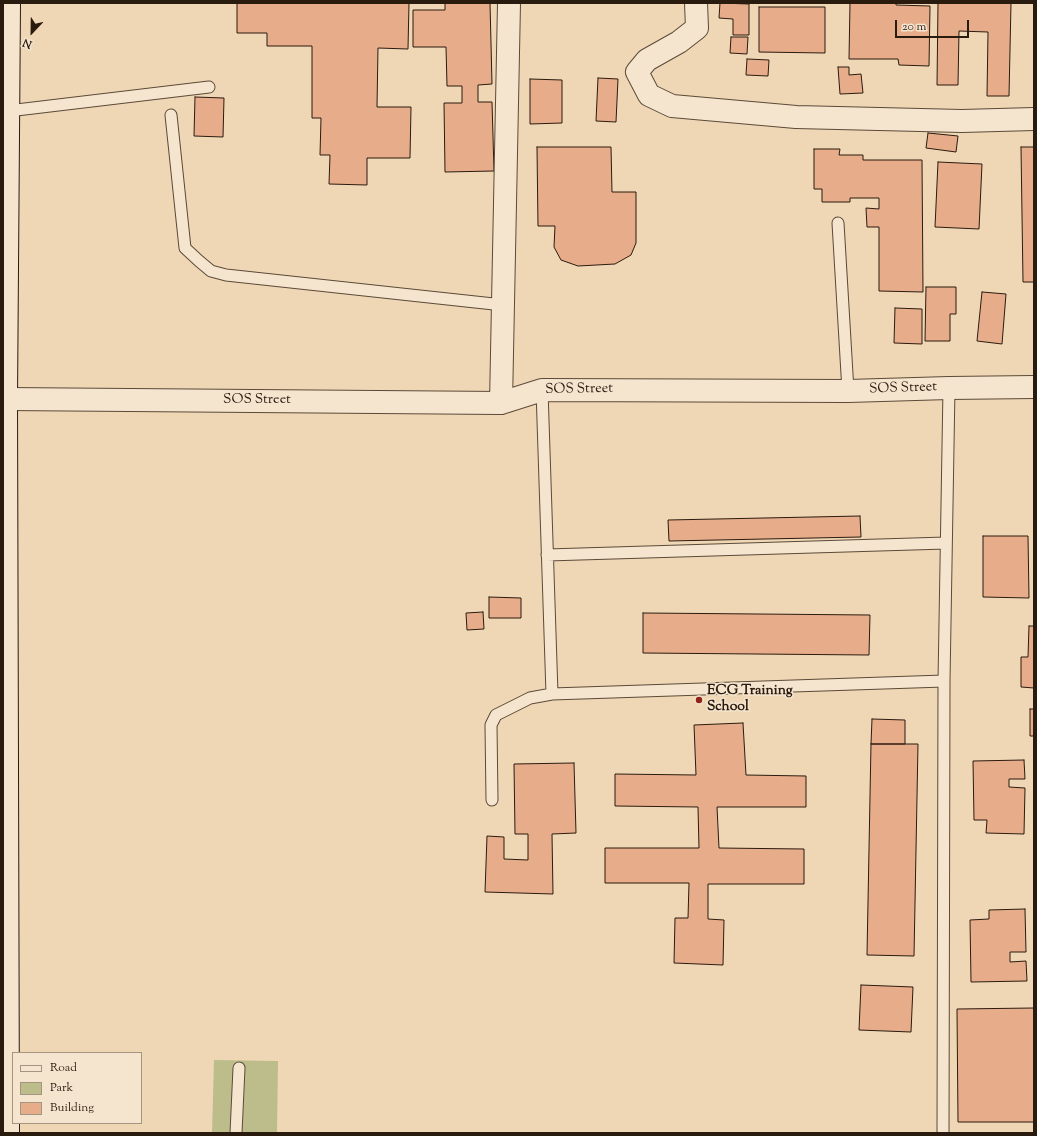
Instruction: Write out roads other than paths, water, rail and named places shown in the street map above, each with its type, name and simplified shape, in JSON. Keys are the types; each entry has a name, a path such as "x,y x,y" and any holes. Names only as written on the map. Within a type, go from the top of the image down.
{"street":[{"path":"8,1133 6,1025 6,399 9,3"},
{"path":"501,403 508,3"},
{"path":"696,3 697,28 679,42 647,60 636,72 649,95 672,106 796,117 962,121 1034,119"},
{"name":"SOS Street","path":"6,399 501,403 542,390 848,391 1034,387"}],"lane":[{"path":"8,111 209,87"},
{"path":"171,115 185,248 211,271 226,276 503,305"},
{"path":"838,223 848,391"},
{"path":"943,1133 944,680 949,388"},
{"path":"542,390 552,694"},
{"path":"547,554 946,543"},
{"path":"492,800 491,725 496,715 530,698 552,694 944,680"},
{"path":"236,1133 240,1068"}],"place":[{"name":"ECG Training School","path":"699,700"}]}
